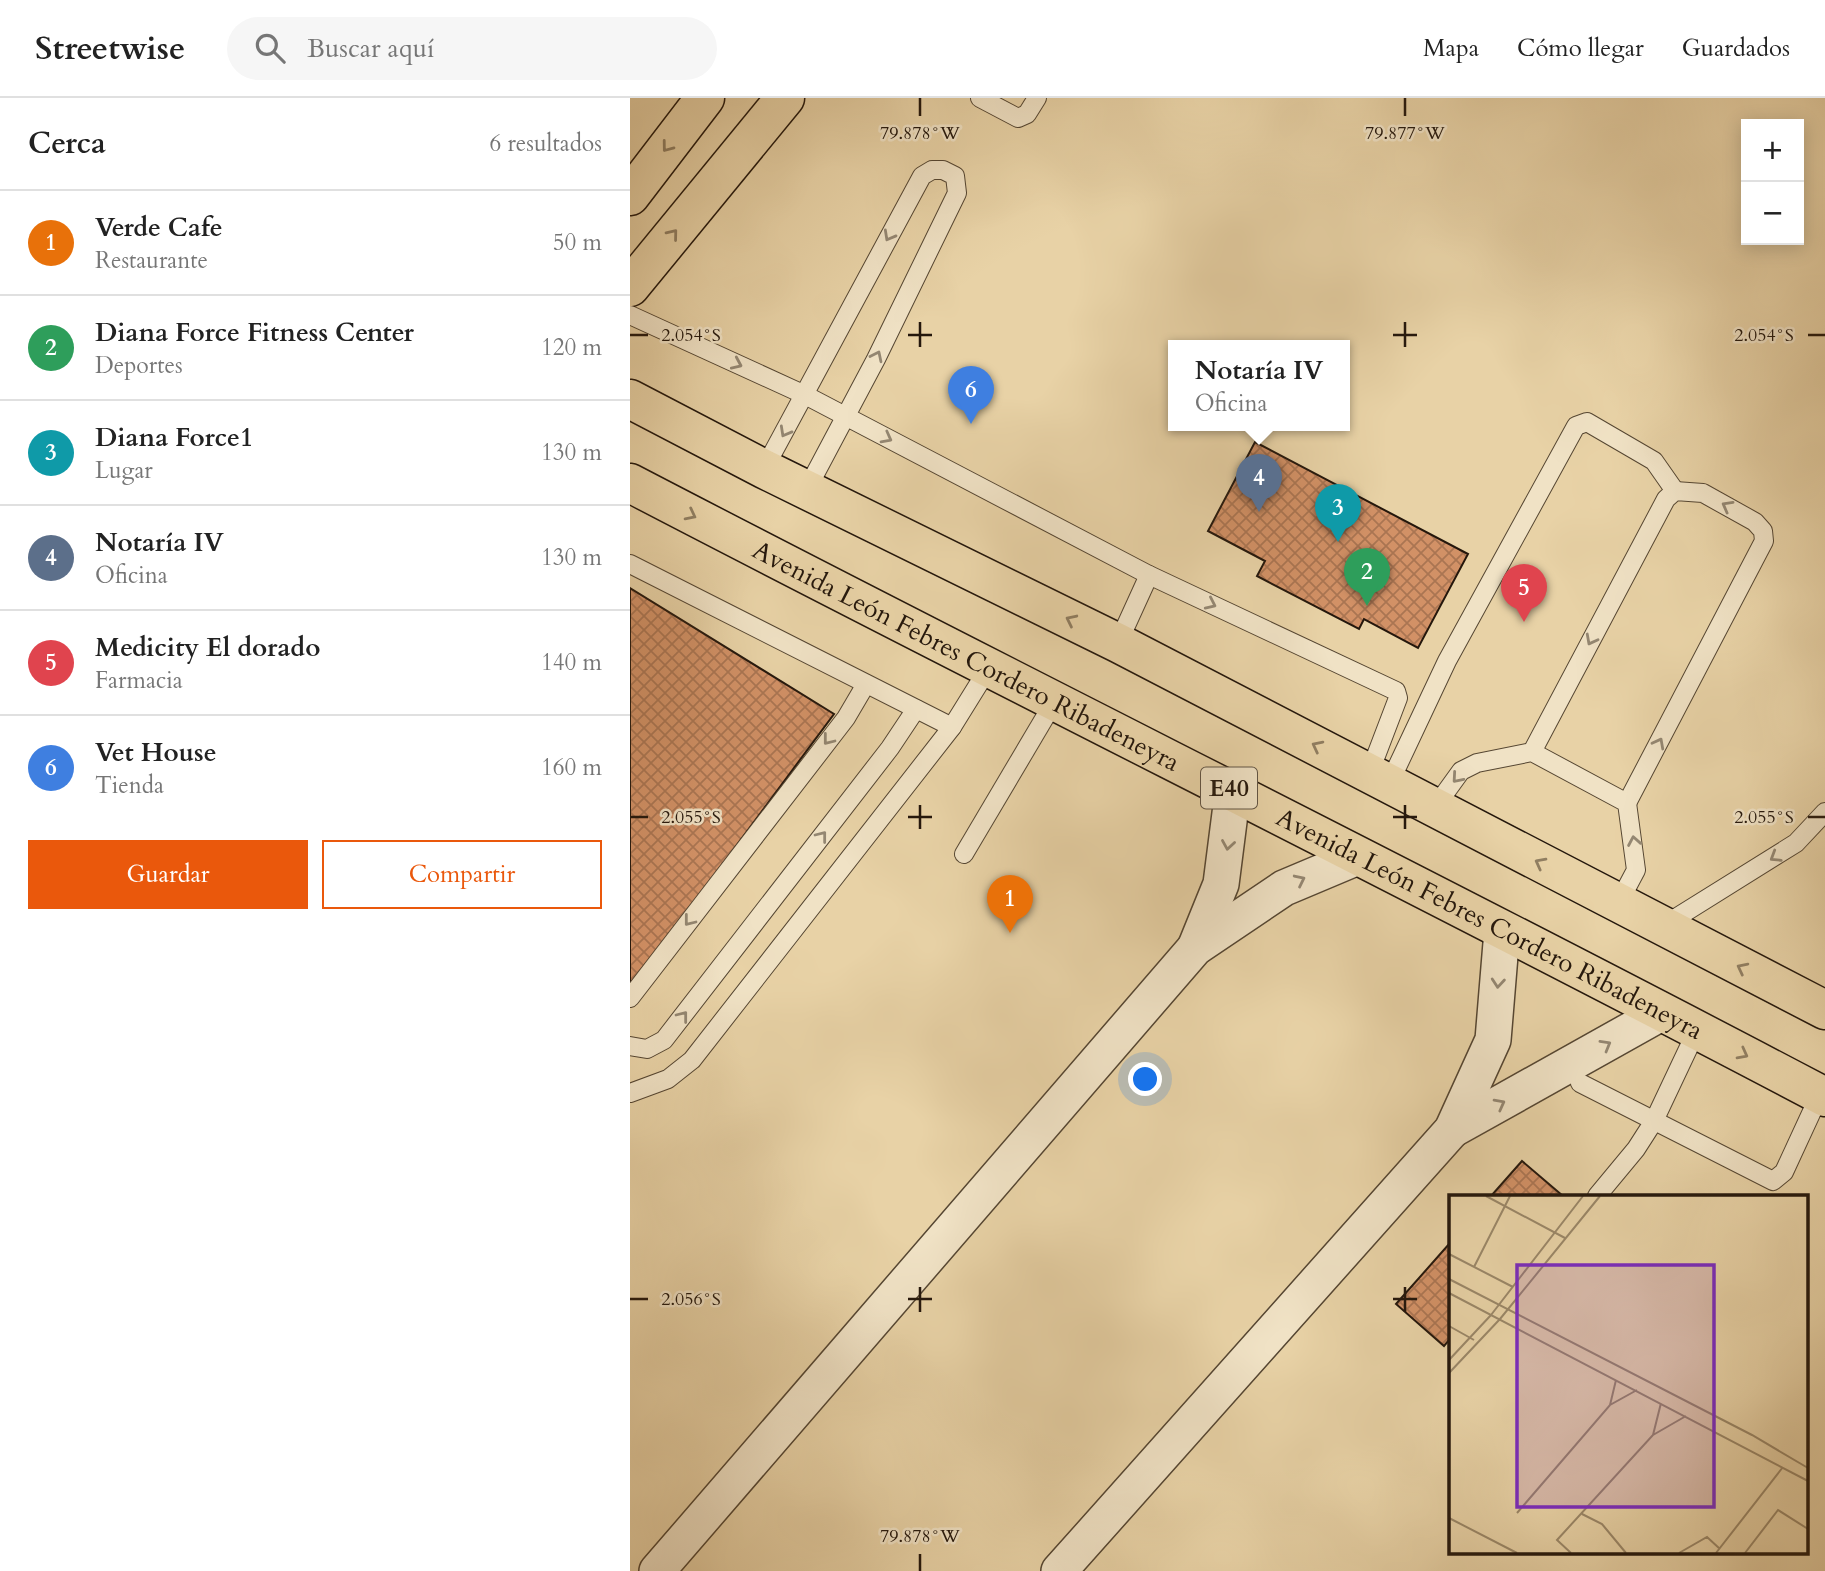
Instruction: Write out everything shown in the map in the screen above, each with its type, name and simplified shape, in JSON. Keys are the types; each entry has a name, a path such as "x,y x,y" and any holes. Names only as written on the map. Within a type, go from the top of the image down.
{"main road":[{"path":"630,196 705,98"},
{"path":"630,287 785,98"},
{"path":"630,399 764,469 1118,643 1825,1010"},
{"name":"Avenida León Febres Cordero Ribadeneyra","path":"630,483 988,669 1233,790 1822,1096"}],"street":[{"path":"1195,948 1221,884 1233,790"},
{"path":"657,1571 1195,948 1284,888 1360,856"},
{"path":"1059,1571 1452,1130 1493,1040 1502,931"},
{"path":"1452,1130 1663,1012"}],"lane":[{"path":"980,98 1018,118 1027,114 1037,98"},
{"path":"764,469 922,176 932,170 949,172 955,176 957,193 846,417 807,489"},
{"path":"630,315 805,395 1149,575 1396,691 1398,698 1379,779"},
{"path":"1379,779 1576,426 1587,422 1643,453 1661,467 1675,491"},
{"path":"1532,752 1666,499 1675,491 1703,493 1744,516 1763,531 1764,541 1627,803 1636,870 1618,904"},
{"path":"630,564 952,727"},
{"path":"1118,643 1149,575"},
{"path":"630,1093 668,1079 692,1060 952,727 988,669"},
{"path":"630,998 846,718 866,684"},
{"path":"964,854 1054,702"},
{"path":"630,1046 647,1049 664,1040 890,748 916,709"},
{"path":"1435,807 1461,771 1477,763 1532,752 1627,803"},
{"path":"1661,926 1796,843 1825,812"},
{"path":"1598,1195 1636,1149 1654,1121 1697,1030"},
{"path":"1580,1083 1773,1181 1784,1172 1822,1096"}],"building":[{"path":"1255,442 1468,554 1418,648 1364,619 1359,629 1257,576 1265,561 1208,531"},
{"path":"630,588 834,714 630,989"},
{"path":"1522,1161 1562,1195 1492,1195"},
{"path":"1449,1244 1449,1340 1444,1346 1396,1304"}],"place":[{"name":"Vet House","path":"971,424"},
{"name":"Notaría IV","path":"1259,512"},
{"name":"Diana Force1","path":"1338,542"},
{"name":"Diana Force Fitness Center","path":"1367,606"},
{"name":"Medicity El dorado","path":"1524,622"},
{"name":"Verde Cafe","path":"1010,933"}]}
